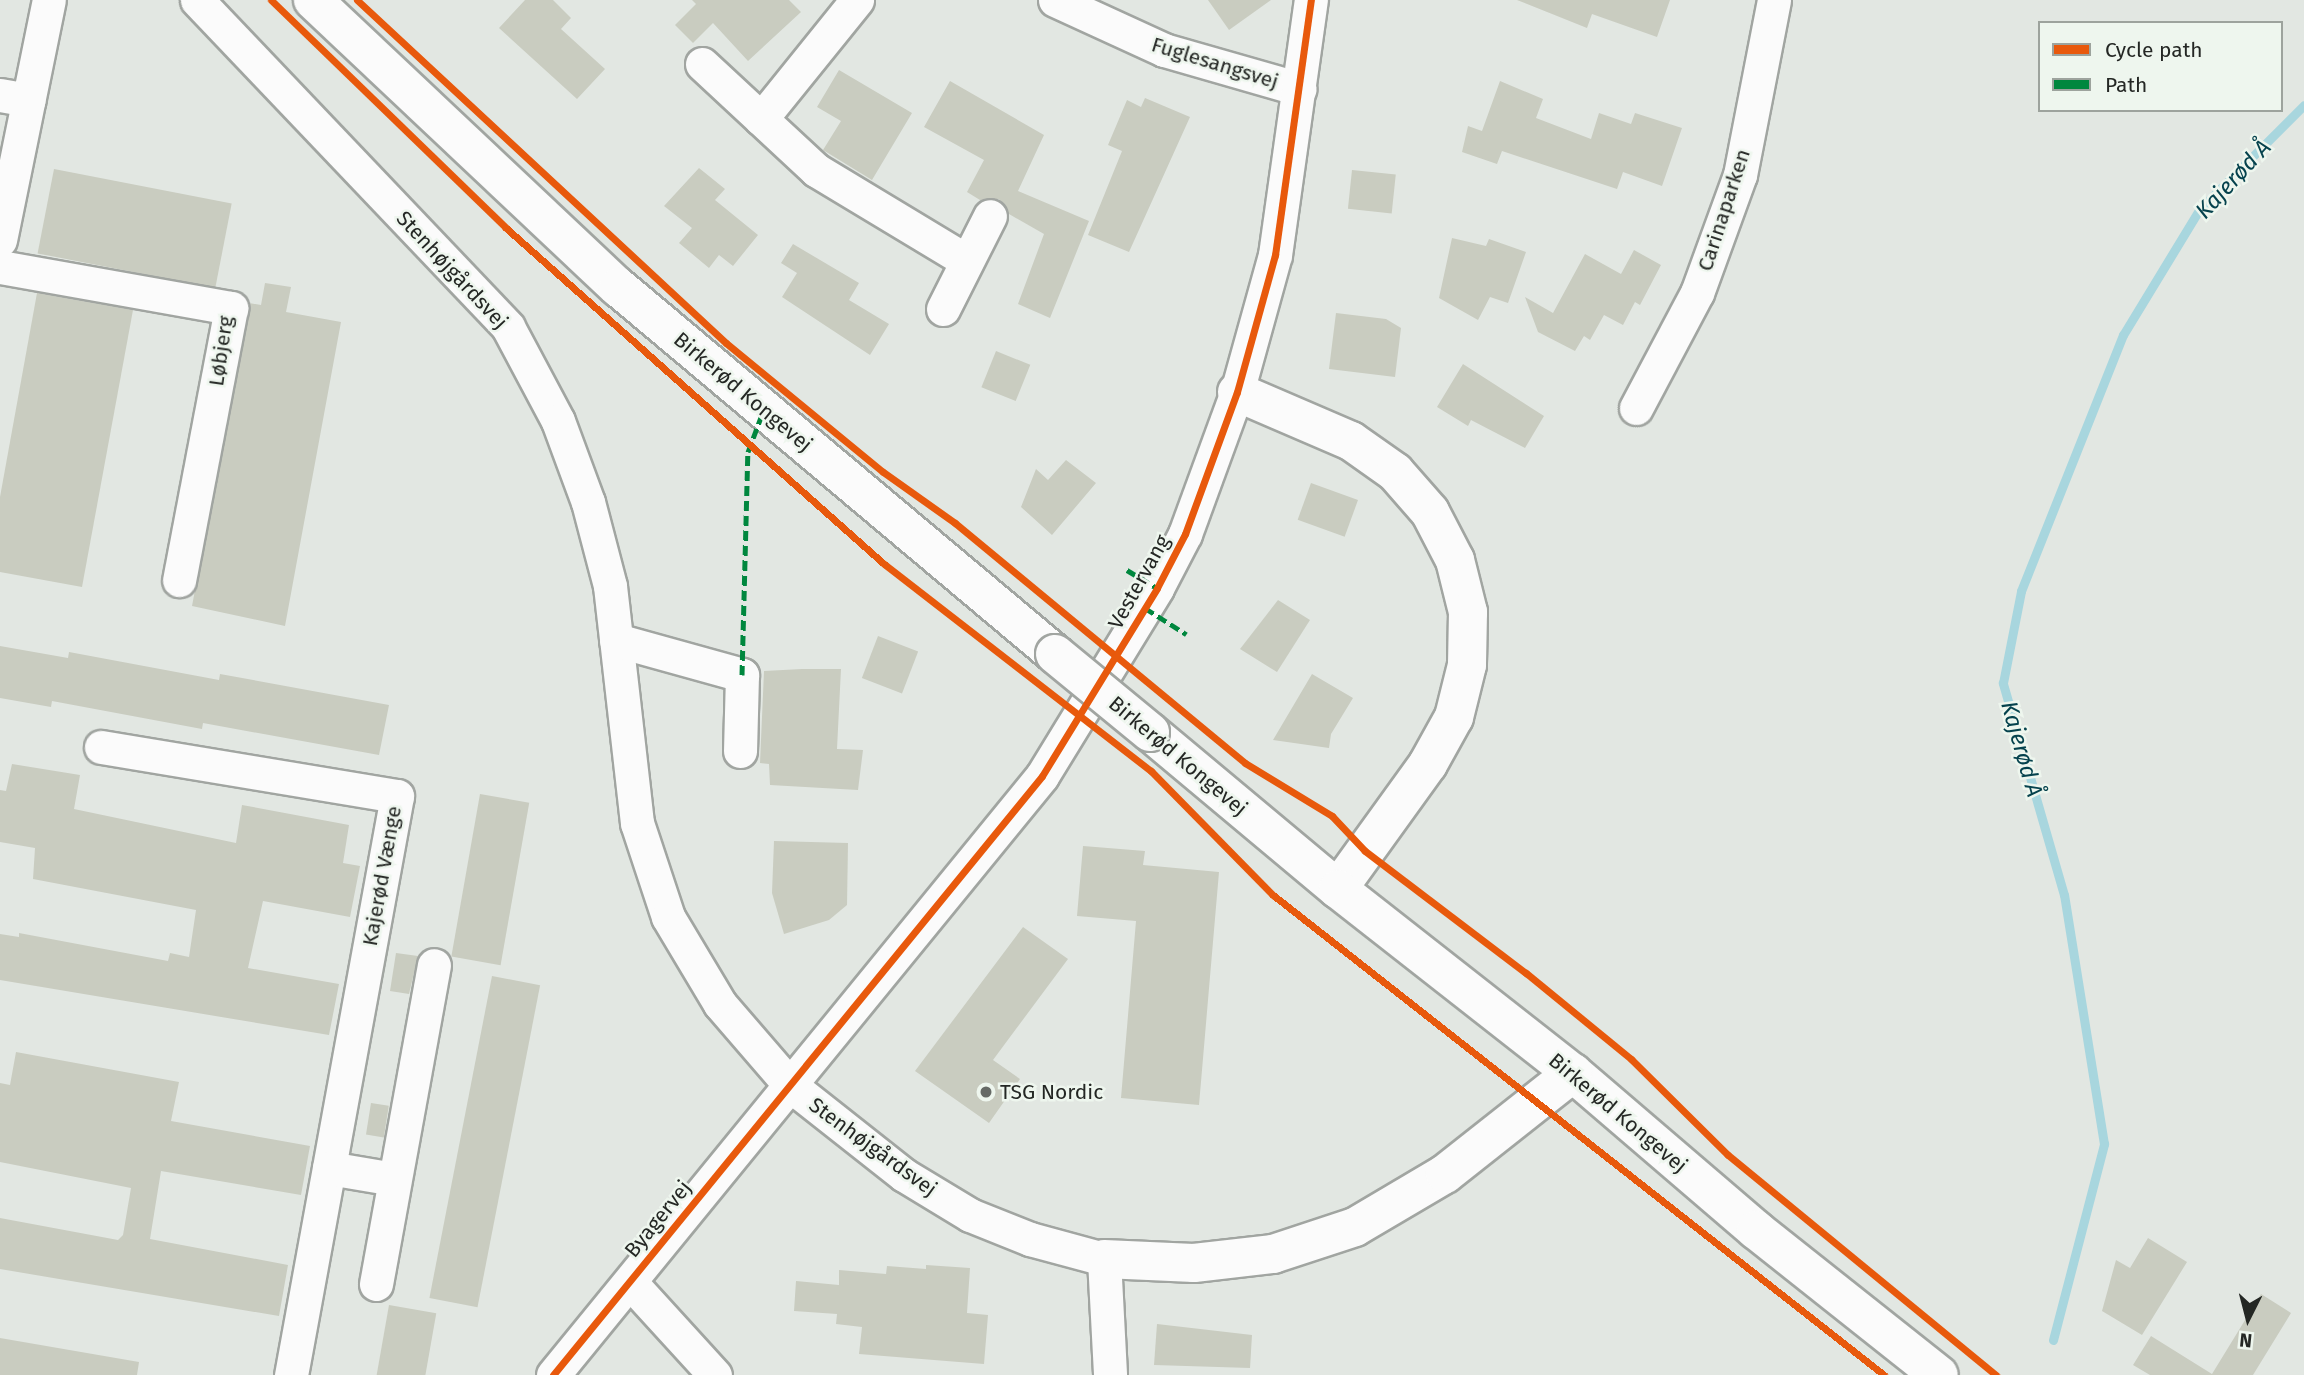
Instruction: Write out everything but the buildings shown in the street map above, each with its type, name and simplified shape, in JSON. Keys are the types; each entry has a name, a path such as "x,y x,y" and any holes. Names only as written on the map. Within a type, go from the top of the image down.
{"main road":[{"name":"Birkerød Kongevej","path":"313,0 618,287 1338,889 1573,1073 1756,1230 1939,1375"},
{"path":"1237,392 1351,441 1395,472 1437,524 1455,560 1468,612 1467,665 1454,717 1428,764 1338,889"},
{"path":"1104,1259 1194,1264 1273,1254 1355,1227 1445,1174 1573,1073"}],"street":[{"path":"0,240 14,98 49,0"},
{"name":"Stenhøjgårdsvej","path":"197,0 508,327 558,421 588,502 610,586 637,823 668,917 720,1004 790,1085 904,1175 970,1214 1030,1239 1104,1259"},
{"path":"761,120 857,0"},
{"name":"Fuglesangsvej","path":"1055,0 1164,50 1300,89"},
{"name":"Vestervang","path":"790,1085 1042,776 1107,674 1185,534 1237,392 1275,255 1311,0"},
{"name":"Carinaparken","path":"1636,408 1697,293 1740,174 1765,65 1774,0"},
{"path":"702,64 816,170 967,261"},
{"path":"943,309 990,216"},
{"name":"Løbjerg","path":"0,267 231,308 179,580"},
{"path":"616,640 742,675 740,751"},
{"name":"Kajerød Vænge","path":"101,747 397,796 291,1375"},
{"path":"376,1284 434,965"},
{"name":"Byagervej","path":"553,1375 790,1085"},
{"path":"329,1168 394,1179"},
{"path":"1104,1259 1110,1375"},
{"path":"629,1282 715,1375"}],"waterway":[{"name":"Kajerød Å","path":"2053,1340 2104,1144 2064,895 2003,683 2021,591 2123,335 2199,210 2304,105"}],"marked path":[{"path":"742,675 748,452 764,409"},
{"path":"1127,570 1157,588"},
{"path":"1145,608 1186,634"}],"cycle path":[{"path":"271,0 506,228 884,564 1151,771 1273,895 1884,1375"},
{"path":"357,0 726,343 883,472 955,523 1245,763 1332,816 1365,851 1526,973 1631,1059 1728,1155 1996,1375"},
{"path":"553,1375 1042,776 1157,588 1185,534 1237,392 1275,255 1311,0"}],"place":[{"name":"TSG Nordic","path":"986,1092"}]}
